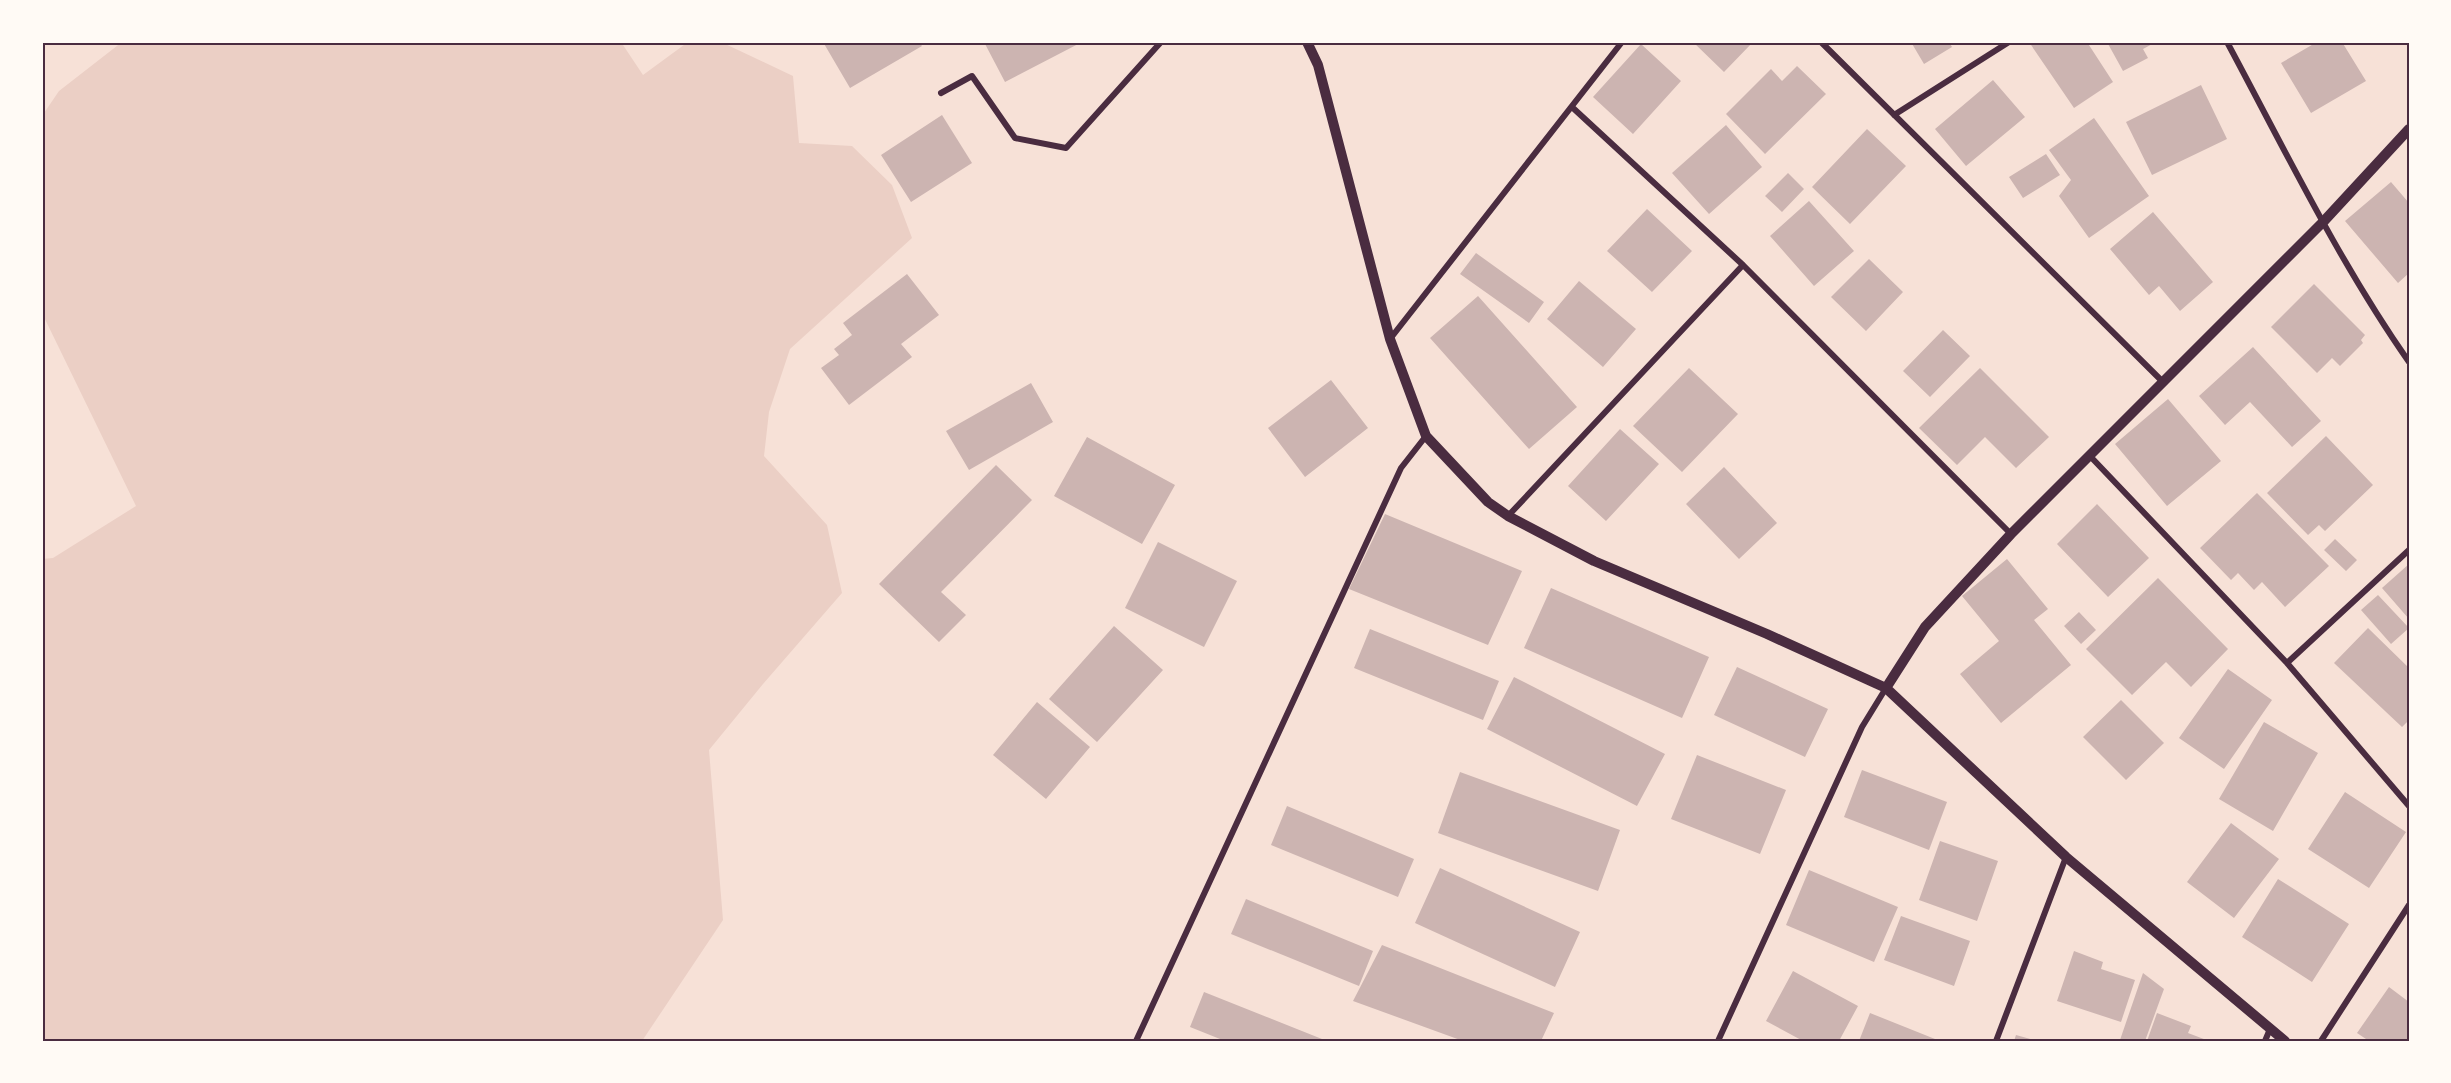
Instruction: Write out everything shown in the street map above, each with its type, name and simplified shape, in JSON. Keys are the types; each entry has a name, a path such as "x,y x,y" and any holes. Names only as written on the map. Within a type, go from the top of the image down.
{"street":[{"path":"942,93 972,76 1015,138 1066,148 1161,42"},
{"path":"1307,42 1318,64 1389,339 1426,436 1488,502 1508,516 1594,561 1767,634 1886,688 2066,857 2285,1041"},
{"path":"1389,339 1623,42"},
{"path":"1821,42 2163,382"},
{"path":"1894,115 2009,42"},
{"path":"2227,42 2324,221 2392,338 2409,362"},
{"path":"1573,108 1743,265 2011,534"},
{"path":"1718,1041 1862,727 1925,627 2011,534 2324,221 2409,129"},
{"path":"1508,516 1743,265"},
{"path":"1136,1041 1401,468 1426,436"},
{"path":"2089,455 2287,663 2409,806"},
{"path":"2287,663 2409,550"},
{"path":"1996,1041 2066,857"},
{"path":"2321,1041 2409,906"},
{"path":"2265,1041 2270,1029"}],"shaded area":[{"path":"122,42 375,42 382,44 389,42 621,42 643,75 688,42 721,42 793,76 799,143 852,146 892,185 912,238 790,349 769,412 764,456 827,525 842,593 709,750 723,920 642,1041 42,1041 42,559 53,558 136,506 42,313 42,116 59,91"}],"building":[{"path":"823,42 919,42 922,46 850,88"},
{"path":"984,42 1082,42 1005,82"},
{"path":"1693,42 1753,42 1724,72"},
{"path":"1911,42 1949,42 1952,47 1924,64"},
{"path":"2029,42 2087,42 2113,82 2074,108"},
{"path":"2107,42 2156,42 2143,49 2148,58 2123,71"},
{"path":"2317,42 2342,42 2366,81 2311,113 2281,63"},
{"path":"1641,44 1681,81 1633,134 1593,97"},
{"path":"1797,66 1826,94 1765,154 1726,114 1771,69 1782,81"},
{"path":"1993,80 2025,117 1966,166 1935,129"},
{"path":"2201,85 2227,139 2152,175 2126,122"},
{"path":"942,115 972,163 911,202 881,155"},
{"path":"2094,118 2149,196 2089,238 2059,196 2071,180 2049,150"},
{"path":"1726,125 1762,167 1709,214 1672,173"},
{"path":"1867,129 1906,166 1850,224 1812,187"},
{"path":"2046,154 2060,175 2023,198 2009,177"},
{"path":"1788,173 1804,189 1782,212 1765,196"},
{"path":"2391,182 2409,203 2409,273 2398,283 2345,221"},
{"path":"1809,201 1854,251 1814,286 1770,236"},
{"path":"1647,209 1692,251 1652,292 1607,251"},
{"path":"2153,212 2213,282 2180,311 2159,286 2149,295 2110,249"},
{"path":"1476,253 1544,302 1529,323 1460,274"},
{"path":"1869,259 1903,292 1866,331 1831,297"},
{"path":"907,274 939,315 901,344 912,357 849,405 821,368 839,355 834,349 852,335 843,323"},
{"path":"1579,281 1636,329 1603,367 1547,319"},
{"path":"2314,284 2365,335 2361,340 2363,343 2340,366 2332,358 2317,373 2271,327"},
{"path":"1478,296 1577,407 1529,449 1430,338"},
{"path":"1943,330 1970,356 1930,397 1903,371"},
{"path":"2253,347 2321,421 2292,447 2250,402 2225,425 2199,396"},
{"path":"1689,368 1738,414 1682,472 1633,426"},
{"path":"1980,368 2049,437 2016,468 1985,437 1957,465 1919,428"},
{"path":"1331,380 1368,428 1305,477 1268,428"},
{"path":"1031,383 1053,422 969,470 946,431"},
{"path":"2168,399 2221,461 2167,506 2115,444"},
{"path":"1620,429 1659,464 1606,521 1568,486"},
{"path":"2326,436 2373,485 2325,531 2319,525 2308,535 2267,493"},
{"path":"1087,437 1175,485 1142,544 1054,496"},
{"path":"996,465 1032,500 941,592 966,615 939,642 879,584"},
{"path":"1724,467 1777,523 1739,559 1686,504"},
{"path":"2257,493 2329,566 2285,607 2262,582 2254,590 2238,573 2231,580 2200,548"},
{"path":"2097,504 2149,558 2108,597 2057,544"},
{"path":"1385,514 1522,571 1488,645 1349,589"},
{"path":"2335,539 2357,560 2346,571 2324,550"},
{"path":"1158,542 1237,581 1204,647 1125,608"},
{"path":"2007,559 2048,609 2034,620 2071,665 2001,723 1960,674 1999,641 1962,596"},
{"path":"2409,564 2409,619 2382,588"},
{"path":"2158,578 2228,649 2191,687 2166,662 2132,695 2086,649"},
{"path":"1551,588 1709,657 1682,718 1524,648"},
{"path":"2378,595 2409,628 2391,644 2361,610"},
{"path":"2079,612 2096,630 2081,644 2064,626"},
{"path":"1114,626 1163,670 1097,742 1049,699"},
{"path":"2368,628 2409,668 2409,720 2402,727 2334,663"},
{"path":"1370,629 1499,681 1483,720 1354,668"},
{"path":"1737,667 1828,709 1805,757 1714,715"},
{"path":"2228,669 2272,700 2224,769 2179,738"},
{"path":"1514,677 1665,754 1637,806 1487,729"},
{"path":"2121,700 2164,743 2126,780 2083,737"},
{"path":"1037,702 1090,747 1046,799 993,755"},
{"path":"2264,722 2318,753 2273,831 2219,799"},
{"path":"1697,755 1786,790 1760,854 1671,819"},
{"path":"1862,770 1947,802 1929,850 1844,817"},
{"path":"1460,772 1620,830 1598,891 1438,833"},
{"path":"2345,792 2406,832 2369,888 2308,849"},
{"path":"1287,806 1414,859 1398,897 1271,845"},
{"path":"2231,823 2279,859 2234,918 2187,882"},
{"path":"1940,841 1998,861 1977,921 1919,900"},
{"path":"1440,868 1580,932 1555,987 1415,923"},
{"path":"1809,870 1898,907 1874,962 1786,925"},
{"path":"2278,879 2349,924 2312,982 2242,937"},
{"path":"1246,899 1373,951 1359,986 1231,934"},
{"path":"1901,916 1970,941 1954,986 1884,960"},
{"path":"1382,945 1554,1013 1541,1041 1463,1041 1353,1001"},
{"path":"2074,951 2103,962 2101,969 2135,980 2121,1022 2057,1001"},
{"path":"1793,971 1858,1006 1839,1041 1803,1041 1766,1021"},
{"path":"2143,973 2164,989 2145,1041 2123,1041 2120,1040"},
{"path":"2389,987 2409,1002 2409,1041 2369,1041 2357,1033"},
{"path":"1204,992 1327,1041 1225,1041 1190,1027"},
{"path":"1870,1013 1940,1041 1859,1041"},
{"path":"2157,1013 2191,1026 2188,1033 2209,1041 2147,1041"},
{"path":"2016,1035 2034,1040 2034,1041 2014,1041"}]}
